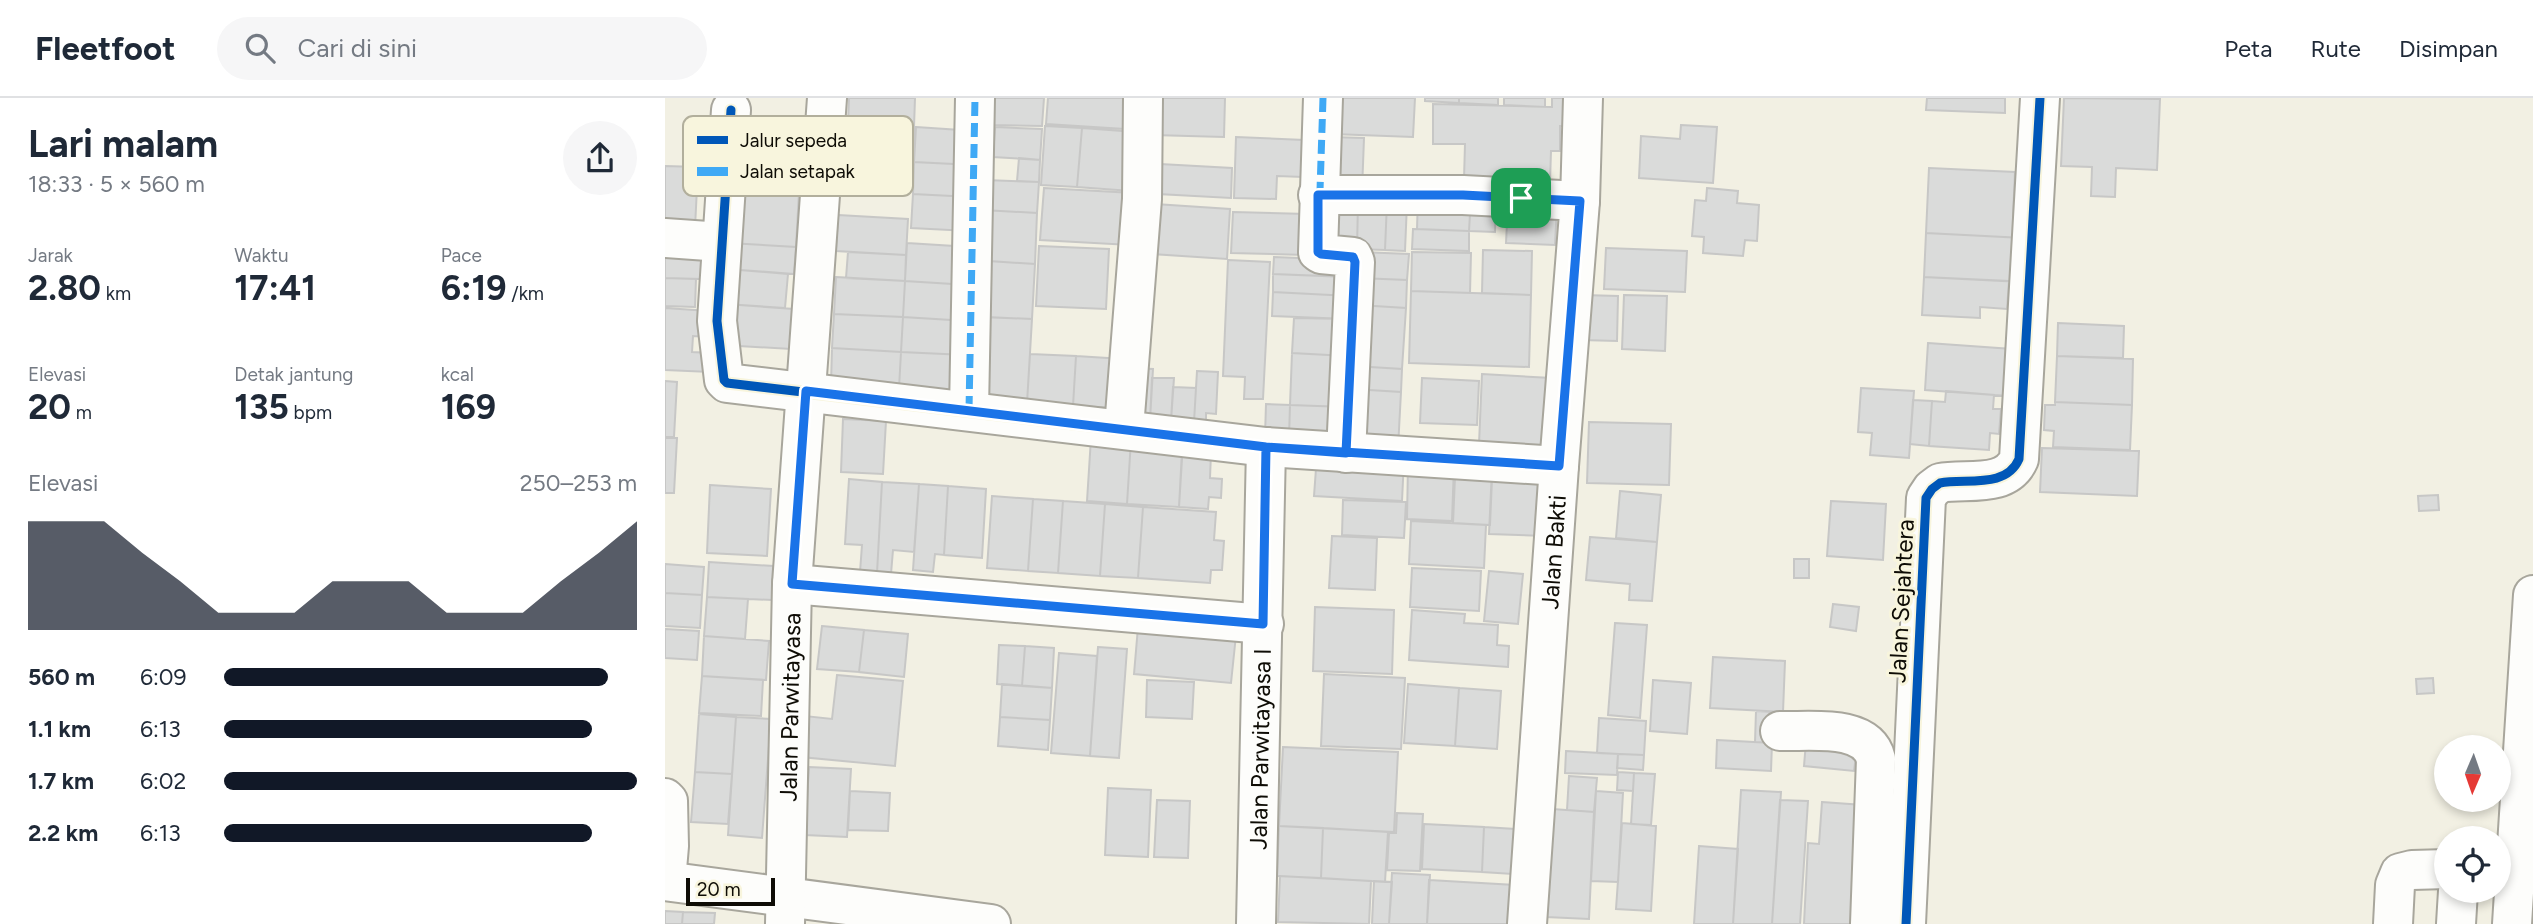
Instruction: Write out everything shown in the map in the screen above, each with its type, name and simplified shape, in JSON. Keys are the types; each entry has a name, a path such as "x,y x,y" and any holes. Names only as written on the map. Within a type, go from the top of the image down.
{"street":[{"name":"Jalan Parwitayasa","path":"826,116 827,98"},
{"path":"969,410 975,98"},
{"path":"1124,428 1142,200 1143,98"},
{"path":"1323,98 1318,252 1348,255 1353,257 1355,262 1346,453"},
{"name":"Jalan Bakti","path":"1527,924 1580,201 1583,98"},
{"name":"Jalan Sejahtera","path":"1906,924 1926,498 1940,483 2003,477 2015,467 2018,459 2040,98"},
{"path":"731,110 731,116"},
{"path":"1318,195 1463,195 1580,201"},
{"path":"725,196 717,321 724,380 731,384 1124,428 1266,447 1559,466"},
{"name":"Jalan Parwitayasa","path":"785,911 792,584 820,196"},
{"path":"665,238 722,242"},
{"name":"Jalan Parwitayasa I","path":"1256,924 1266,447"},
{"path":"792,584 1263,624"},
{"path":"2512,924 2533,595"},
{"path":"1780,731 1846,734 1864,740 1873,748 1876,759 1870,924"},
{"path":"665,798 668,801 669,815 666,881 785,911 991,924"},
{"path":"2393,924 2395,885 2400,873 2434,869"},
{"path":"2456,924 2457,903"}],"building":[{"path":"849,98 915,98 914,127 913,116 848,116"},
{"path":"992,98 1044,98 1042,126 991,125"},
{"path":"1048,98 1127,98 1125,129 1046,124"},
{"path":"1154,98 1225,98 1224,137 1153,135"},
{"path":"1335,98 1415,98 1413,137 1333,134"},
{"path":"1425,98 1459,98 1459,103 1425,101"},
{"path":"1459,98 1498,98 1498,105 1459,103"},
{"path":"1504,98 1545,98 1545,107 1504,105"},
{"path":"1552,98 1577,98 1576,126 1560,126 1560,151 1551,151 1550,182 1464,179 1465,144 1433,144 1433,104 1552,107"},
{"path":"1927,98 2005,98 2005,113 1926,110"},
{"path":"2064,98 2160,99 2157,170 2116,168 2115,197 2091,196 2092,167 2061,166"},
{"path":"1681,125 1717,127 1713,183 1639,178 1641,136 1680,139"},
{"path":"1045,126 1082,128 1077,187 1041,185"},
{"path":"916,127 975,131 973,165 914,162"},
{"path":"995,127 1042,129 1040,160 993,157"},
{"path":"1082,128 1136,132 1131,191 1077,187"},
{"path":"1236,137 1304,140 1303,177 1277,176 1276,199 1234,198"},
{"path":"1330,137 1364,138 1362,191 1328,190"},
{"path":"1019,158 1040,160 1039,182 1017,181"},
{"path":"914,162 973,165 971,197 913,194"},
{"path":"1160,164 1232,168 1231,198 1158,194"},
{"path":"665,166 683,167 683,196 697,196 695,228 665,226"},
{"path":"1929,168 2015,172 2013,216 2024,216 2023,238 1926,233"},
{"path":"985,180 1039,182 1037,213 983,210"},
{"path":"1044,188 1133,193 1130,245 1040,240"},
{"path":"1707,188 1738,191 1737,203 1759,205 1757,241 1745,240 1743,256 1703,253 1704,237 1692,236 1695,200 1706,201"},
{"path":"913,194 971,197 969,231 911,228"},
{"path":"732,196 799,196 796,247 729,243"},
{"path":"1418,196 1471,197 1469,231 1417,229"},
{"path":"1471,197 1496,198 1495,232 1469,231"},
{"path":"1323,200 1358,202 1357,249 1321,248"},
{"path":"1358,202 1387,202 1385,250 1357,249"},
{"path":"1387,202 1407,203 1405,251 1385,250"},
{"path":"1508,202 1557,205 1555,245 1506,243"},
{"path":"1155,204 1230,209 1227,259 1152,254"},
{"path":"983,210 1037,213 1035,264 989,261"},
{"path":"1233,212 1307,214 1306,255 1231,253"},
{"path":"838,215 908,219 906,255 836,251"},
{"path":"1413,229 1469,231 1469,251 1412,249"},
{"path":"1926,233 2023,238 2021,282 1924,277"},
{"path":"729,243 796,247 794,274 727,269"},
{"path":"907,243 970,247 968,285 905,281"},
{"path":"1039,246 1109,249 1106,309 1036,306"},
{"path":"665,247 702,248 701,279 665,278"},
{"path":"1606,248 1687,251 1685,292 1604,289"},
{"path":"1483,250 1532,251 1531,295 1482,293"},
{"path":"848,252 906,255 905,281 846,278"},
{"path":"1360,252 1409,254 1407,280 1359,278"},
{"path":"1412,252 1471,253 1470,293 1411,291"},
{"path":"1274,257 1347,260 1346,277 1273,274"},
{"path":"1228,260 1270,262 1263,399 1244,399 1245,377 1223,376"},
{"path":"989,261 1035,264 1032,319 986,317"},
{"path":"727,269 788,274 785,308 725,304"},
{"path":"1273,274 1350,277 1349,296 1273,292"},
{"path":"836,277 905,281 903,317 834,314"},
{"path":"1924,277 2009,281 2007,309 1980,307 1980,318 1922,315"},
{"path":"665,278 696,279 695,307 665,306"},
{"path":"1359,278 1407,280 1406,308 1358,305"},
{"path":"905,281 968,285 967,321 903,317"},
{"path":"1411,291 1531,295 1529,367 1409,363"},
{"path":"1273,292 1349,296 1348,319 1272,316"},
{"path":"1583,295 1618,296 1617,341 1582,340"},
{"path":"1624,295 1667,296 1665,351 1622,349"},
{"path":"725,304 794,309 791,349 722,345"},
{"path":"1358,305 1406,308 1402,369 1354,366"},
{"path":"665,308 709,311 708,337 693,336 692,352 711,353 710,372 665,370"},
{"path":"834,314 903,317 901,352 832,348"},
{"path":"903,317 967,321 965,355 901,352"},
{"path":"981,317 1032,319 1027,403 976,400"},
{"path":"1294,318 1348,319 1346,356 1292,353"},
{"path":"2058,323 2124,326 2123,358 2057,356"},
{"path":"1928,343 2012,349 2008,396 1925,390"},
{"path":"832,348 901,352 899,388 831,384"},
{"path":"901,352 965,355 963,392 899,388"},
{"path":"1292,353 1346,356 1345,407 1290,405"},
{"path":"1030,354 1076,356 1073,406 1027,403"},
{"path":"1076,356 1123,359 1121,408 1073,406"},
{"path":"2057,356 2133,359 2132,405 2055,402"},
{"path":"1354,366 1402,369 1401,392 1353,389"},
{"path":"1130,368 1153,369 1150,420 1127,419"},
{"path":"1197,371 1218,372 1216,414 1206,413 1206,422 1194,422"},
{"path":"1482,374 1551,378 1548,447 1479,444"},
{"path":"1152,378 1174,378 1171,421 1150,420"},
{"path":"1422,378 1479,381 1477,425 1420,423"},
{"path":"665,381 677,382 674,437 665,437"},
{"path":"1173,387 1196,388 1194,422 1171,421"},
{"path":"1861,388 1914,391 1909,458 1870,455 1872,433 1858,432"},
{"path":"1353,389 1401,392 1398,448 1350,446"},
{"path":"1946,391 1994,395 1993,409 2001,409 1999,434 1990,433 1989,450 1929,446 1932,401 1945,402"},
{"path":"1913,400 1932,401 1929,446 1910,444"},
{"path":"2055,402 2132,405 2130,450 2053,447 2054,431 2044,430 2045,405 2055,405"},
{"path":"1266,404 1290,405 1289,437 1265,436"},
{"path":"1290,405 1345,407 1343,439 1289,437"},
{"path":"843,419 886,421 883,474 841,472"},
{"path":"1589,422 1671,424 1669,485 1587,483"},
{"path":"665,438 677,438 674,493 665,493"},
{"path":"1091,438 1131,440 1127,504 1087,501"},
{"path":"1131,440 1183,443 1179,507 1127,504"},
{"path":"2042,448 2139,451 2137,496 2040,492"},
{"path":"1182,451 1211,453 1210,478 1222,479 1221,498 1209,497 1208,509 1179,507"},
{"path":"1317,455 1404,459 1402,501 1314,496"},
{"path":"1408,464 1454,465 1452,521 1407,519"},
{"path":"1492,469 1548,471 1545,536 1489,534"},
{"path":"1455,477 1492,479 1490,525 1453,523"},
{"path":"849,479 882,482 877,573 860,572 862,545 845,544"},
{"path":"882,482 919,484 914,552 893,550 891,574 877,573"},
{"path":"919,484 948,486 944,555 935,554 933,572 913,570"},
{"path":"710,485 771,489 767,556 707,553"},
{"path":"948,486 986,489 982,558 944,555"},
{"path":"1620,491 1661,495 1657,542 1616,538"},
{"path":"2438,495 2439,510 2419,511 2418,496"},
{"path":"992,496 1033,499 1028,571 987,568"},
{"path":"1033,499 1063,501 1058,573 1028,571"},
{"path":"1343,500 1406,502 1404,538 1342,535"},
{"path":"1063,501 1105,504 1100,576 1058,573"},
{"path":"1831,501 1886,504 1883,560 1827,556"},
{"path":"1105,504 1143,507 1138,578 1100,576"},
{"path":"1143,507 1216,512 1214,540 1224,541 1222,570 1211,570 1210,583 1138,578"},
{"path":"1411,521 1486,525 1484,568 1409,564"},
{"path":"1332,536 1377,538 1375,590 1329,588"},
{"path":"1590,537 1657,542 1652,601 1629,600 1630,584 1586,580"},
{"path":"1794,559 1809,559 1809,578 1794,578"},
{"path":"709,562 773,566 772,600 707,597"},
{"path":"665,564 704,567 702,595 665,593"},
{"path":"1412,568 1481,571 1479,611 1410,607"},
{"path":"1489,571 1523,574 1518,624 1484,621"},
{"path":"665,593 702,595 700,628 665,626"},
{"path":"707,597 748,599 745,639 704,636"},
{"path":"1833,604 1859,607 1856,631 1830,627"},
{"path":"1315,607 1394,610 1392,674 1313,671"},
{"path":"1412,610 1465,614 1464,623 1498,625 1497,645 1509,646 1508,667 1409,660"},
{"path":"1615,623 1647,625 1640,718 1608,715"},
{"path":"822,626 864,630 859,672 817,669"},
{"path":"1138,627 1236,635 1231,683 1134,674"},
{"path":"665,629 699,631 697,660 665,658"},
{"path":"864,630 908,634 904,677 859,672"},
{"path":"704,636 769,641 766,680 702,676"},
{"path":"999,645 1025,646 1022,686 997,684"},
{"path":"1025,646 1054,648 1052,688 1022,686"},
{"path":"1098,647 1127,649 1119,758 1090,756"},
{"path":"1059,653 1097,656 1090,756 1051,753"},
{"path":"1713,657 1785,661 1783,712 1710,708"},
{"path":"1324,674 1405,678 1401,749 1321,746"},
{"path":"837,675 903,681 895,766 801,757 805,716 832,719"},
{"path":"702,676 763,680 761,716 699,713"},
{"path":"2433,678 2434,693 2417,694 2416,679"},
{"path":"1147,680 1194,682 1192,719 1146,717"},
{"path":"1653,680 1691,683 1687,734 1650,731"},
{"path":"1002,684 1052,688 1050,720 1000,717"},
{"path":"1408,684 1459,688 1455,746 1404,743"},
{"path":"1459,688 1501,691 1497,749 1455,746"},
{"path":"1756,711 1774,712 1772,743 1755,742"},
{"path":"699,714 736,717 732,774 695,772"},
{"path":"736,717 771,719 762,838 728,835"},
{"path":"1000,717 1050,720 1048,750 998,746"},
{"path":"1599,718 1646,721 1644,755 1597,753"},
{"path":"1717,740 1772,743 1771,771 1716,768"},
{"path":"1806,742 1857,748 1854,771 1804,766"},
{"path":"1283,747 1398,752 1394,832 1279,826"},
{"path":"1566,751 1618,754 1617,775 1565,773"},
{"path":"1618,754 1644,755 1643,770 1617,768"},
{"path":"809,767 851,769 847,837 805,835"},
{"path":"695,772 732,774 728,824 691,822"},
{"path":"1618,772 1634,773 1633,791 1617,790"},
{"path":"1634,773 1655,774 1651,825 1631,824"},
{"path":"1569,776 1597,778 1594,812 1567,810"},
{"path":"1108,788 1151,790 1148,857 1105,855"},
{"path":"1741,790 1781,792 1772,924 1733,924"},
{"path":"850,791 890,793 888,831 848,830"},
{"path":"1596,791 1623,793 1618,882 1591,881"},
{"path":"1157,800 1190,801 1188,858 1154,857"},
{"path":"1780,800 1808,801 1800,924 1772,924"},
{"path":"1822,802 1863,805 1856,924 1804,924 1808,843 1819,844"},
{"path":"1552,809 1594,812 1589,919 1546,917"},
{"path":"1397,813 1423,814 1420,871 1387,870 1389,833 1396,833"},
{"path":"1622,823 1656,826 1651,911 1616,909"},
{"path":"1424,824 1484,827 1482,872 1422,869"},
{"path":"1279,826 1323,828 1321,878 1277,876"},
{"path":"1484,827 1515,829 1513,874 1482,872"},
{"path":"1323,828 1388,832 1385,882 1321,878"},
{"path":"1699,846 1738,849 1733,924 1694,924"},
{"path":"1392,873 1430,875 1427,924 1389,924"},
{"path":"1280,876 1371,881 1369,924 1278,922"},
{"path":"1429,880 1515,885 1512,924 1427,924"},
{"path":"1374,881 1392,882 1389,924 1372,924"},
{"path":"665,911 683,912 682,924 665,924"},
{"path":"683,912 715,913 714,924 682,924"}],"marked path":[{"path":"969,410 975,98"},
{"path":"1323,98 1318,252 1353,257 1355,262 1346,453"},
{"path":"1318,195 1463,195 1580,201"}],"cycle path":[{"path":"1906,924 1926,498 1940,483 1984,480 2005,475 2019,459 2040,98"},
{"path":"731,110 731,116"},
{"path":"725,196 717,321 724,380 727,383 1266,447 1559,466"}],"route":[{"path":"1521,198 1463,195 1318,195 1318,252 1348,255 1353,257 1355,262 1346,453 1266,447 806,391 792,584 1263,624 1266,447 1346,453 1559,466 1580,201 1521,198"}]}
